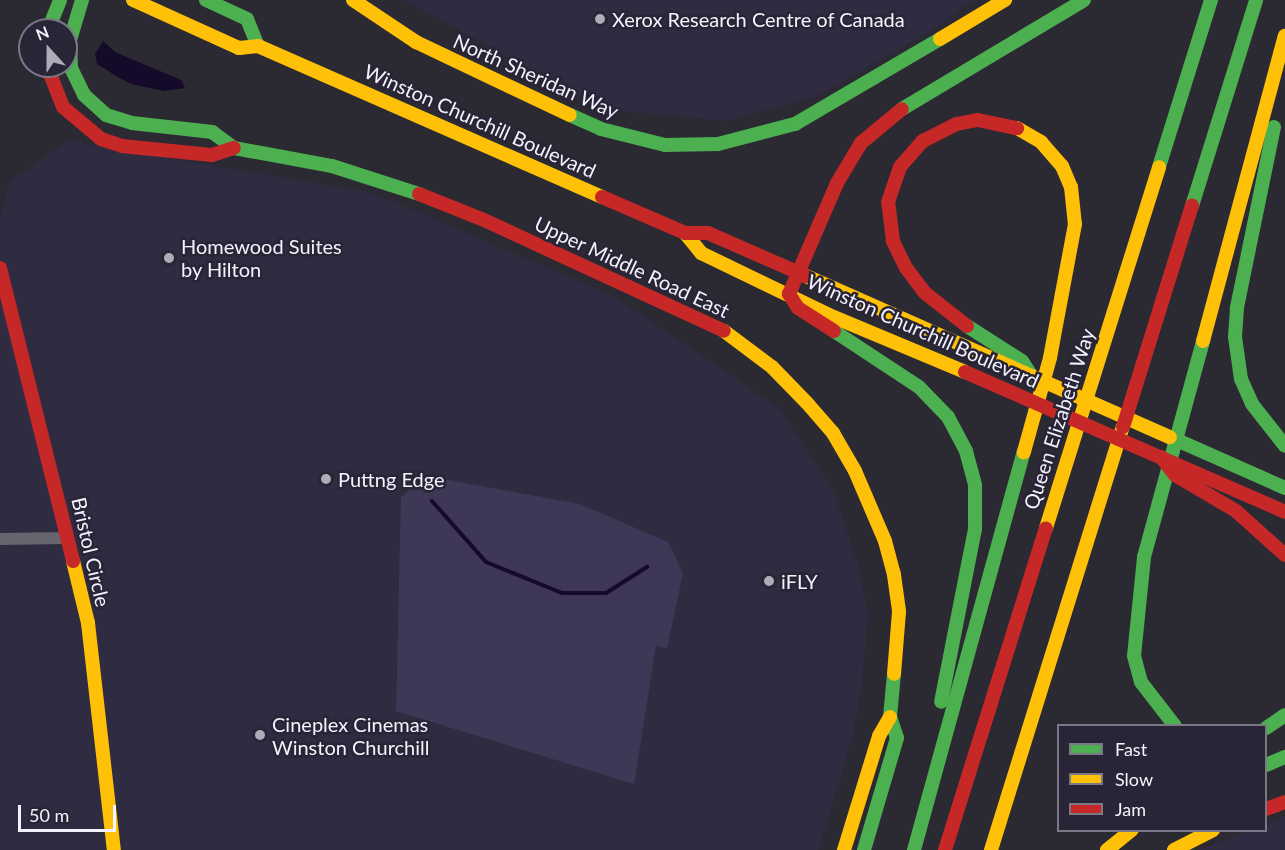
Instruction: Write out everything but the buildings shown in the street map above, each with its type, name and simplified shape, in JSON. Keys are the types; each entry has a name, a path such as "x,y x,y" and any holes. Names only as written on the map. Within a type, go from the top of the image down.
{"main road":[{"path":"53,18 60,0"},
{"name":"Upper Middle Road East","path":"82,0 72,33 70,58 78,86 91,104 122,122 212,132 234,148 373,177 483,220 722,329 772,367 833,433 855,471 885,541 898,612 890,717 897,738 864,850"},
{"name":"Winston Churchill Boulevard","path":"133,0 239,48 258,46 685,232 708,233 1009,361 1022,361 1034,378 1285,488"},
{"path":"206,0 247,19 258,46"},
{"name":"North Sheridan Way","path":"353,0 416,42 484,77 601,129 665,145 718,144 795,124 1005,0"},
{"path":"915,844 920,804 972,548 976,504 972,468 961,438 935,401 895,370 798,308 789,294 837,183 861,143 904,107 1084,0"},
{"name":"Queen Elizabeth Way","path":"945,850 1211,0"},
{"path":"991,850 1256,0"},
{"path":"1173,724 1141,682 1134,656 1144,557 1285,36"},
{"path":"1285,69 1237,308 1235,337 1241,380 1252,404 1285,447"},
{"name":"Upper Middle Road East","path":"51,78 55,93 67,112 101,139 122,146 212,155 234,148"},
{"path":"915,844 1050,358 1075,224 1071,187 1048,148 1011,125 968,121 933,134 903,162 891,190 889,226 902,262 925,293 1009,361"},
{"name":"Winston Churchill Boulevard","path":"685,232 701,253 829,315 1158,454 1285,512"},
{"name":"Bristol Circle","path":"0,268 88,623 114,850"},
{"path":"1158,454 1175,475 1236,512 1285,555"},
{"path":"1267,727 1285,716"},
{"name":"Upper Middle Road East","path":"844,850 879,736 890,717"},
{"path":"1267,765 1285,757"},
{"path":"1267,809 1285,802"},
{"path":"1107,850 1131,832"},
{"path":"1174,850 1211,832"}],"street":[{"path":"0,539 67,538"}],"shaded area":[{"path":"405,0 974,0 929,32 818,96 726,121 601,109"},
{"path":"103,41 115,52 181,80 185,88 164,91 131,84 118,77 97,64 95,54"},
{"path":"68,141 374,193 616,297 781,410 834,492 859,568 868,614 862,684 853,735 819,850 0,850 0,220 9,182"},
{"path":"426,476 580,504 668,542 683,573 667,648 656,646 634,784 396,711 401,497"},
{"path":"1285,816 1285,850 1198,850 1245,832 1267,832 1267,824"}],"waterway":[{"path":"432,501 486,562 562,593 606,593 647,567"}],"traffic: fast":[{"path":"53,18 60,0"},
{"path":"82,0 70,40 71,68 84,95 106,115 132,123 212,132 234,148 332,166 419,194"},
{"path":"206,0 247,19 258,46"},
{"path":"902,109 1084,0"},
{"path":"1159,167 1211,0"},
{"path":"1192,206 1256,0"},
{"path":"570,115 601,129 665,145 718,144 795,124 940,39"},
{"path":"1274,127 1237,308 1235,337 1241,379 1252,404 1285,446"},
{"path":"967,326 1022,361 1033,378"},
{"path":"834,331 919,387 948,417 966,451 975,485 975,529 941,702"},
{"path":"1173,724 1141,682 1134,656 1144,557 1203,341"},
{"path":"1170,437 1285,488"},
{"path":"914,850 1024,452"},
{"path":"864,850 897,738 890,717 894,674"},
{"path":"1267,727 1285,715"},
{"path":"1267,765 1285,757"}],"traffic: slow":[{"path":"133,0 239,48 258,46 602,197"},
{"path":"353,0 416,42 570,115"},
{"path":"940,39 1005,0"},
{"path":"1203,341 1285,36"},
{"path":"1017,128 1041,142 1062,166 1071,187 1075,224 1050,358 1024,452"},
{"path":"1046,528 1159,167"},
{"path":"685,233 701,253 829,315 965,372"},
{"path":"806,276 1170,437"},
{"path":"724,331 772,367 807,403 833,433 855,471 885,541 894,575 899,612 894,674"},
{"path":"991,850 1123,427"},
{"path":"73,561 88,623 114,850"},
{"path":"844,850 879,736 890,717"},
{"path":"1107,850 1130,832"},
{"path":"1174,850 1209,832"}],"traffic: jam":[{"path":"52,78 63,107 101,139 122,146 212,155 234,148"},
{"path":"834,331 798,308 789,294 837,183 861,143 902,109"},
{"path":"967,326 925,293 906,268 893,241 888,202 900,167 923,141 957,124 978,120 1017,128"},
{"path":"419,194 484,220 724,331"},
{"path":"602,197 685,233 708,233 806,276"},
{"path":"1123,427 1192,206"},
{"path":"0,268 73,561"},
{"path":"965,372 1285,512"},
{"path":"1161,457 1175,475 1236,511 1285,555"},
{"path":"945,850 1046,528"},
{"path":"1267,809 1285,802"}],"place":[{"name":"Xerox Research Centre of Canada","path":"600,19"},
{"name":"Homewood Suites by Hilton","path":"169,258"},
{"name":"Puttng Edge","path":"326,479"},
{"name":"iFLY","path":"769,581"},
{"name":"Cineplex Cinemas Winston Churchill","path":"260,735"}]}
